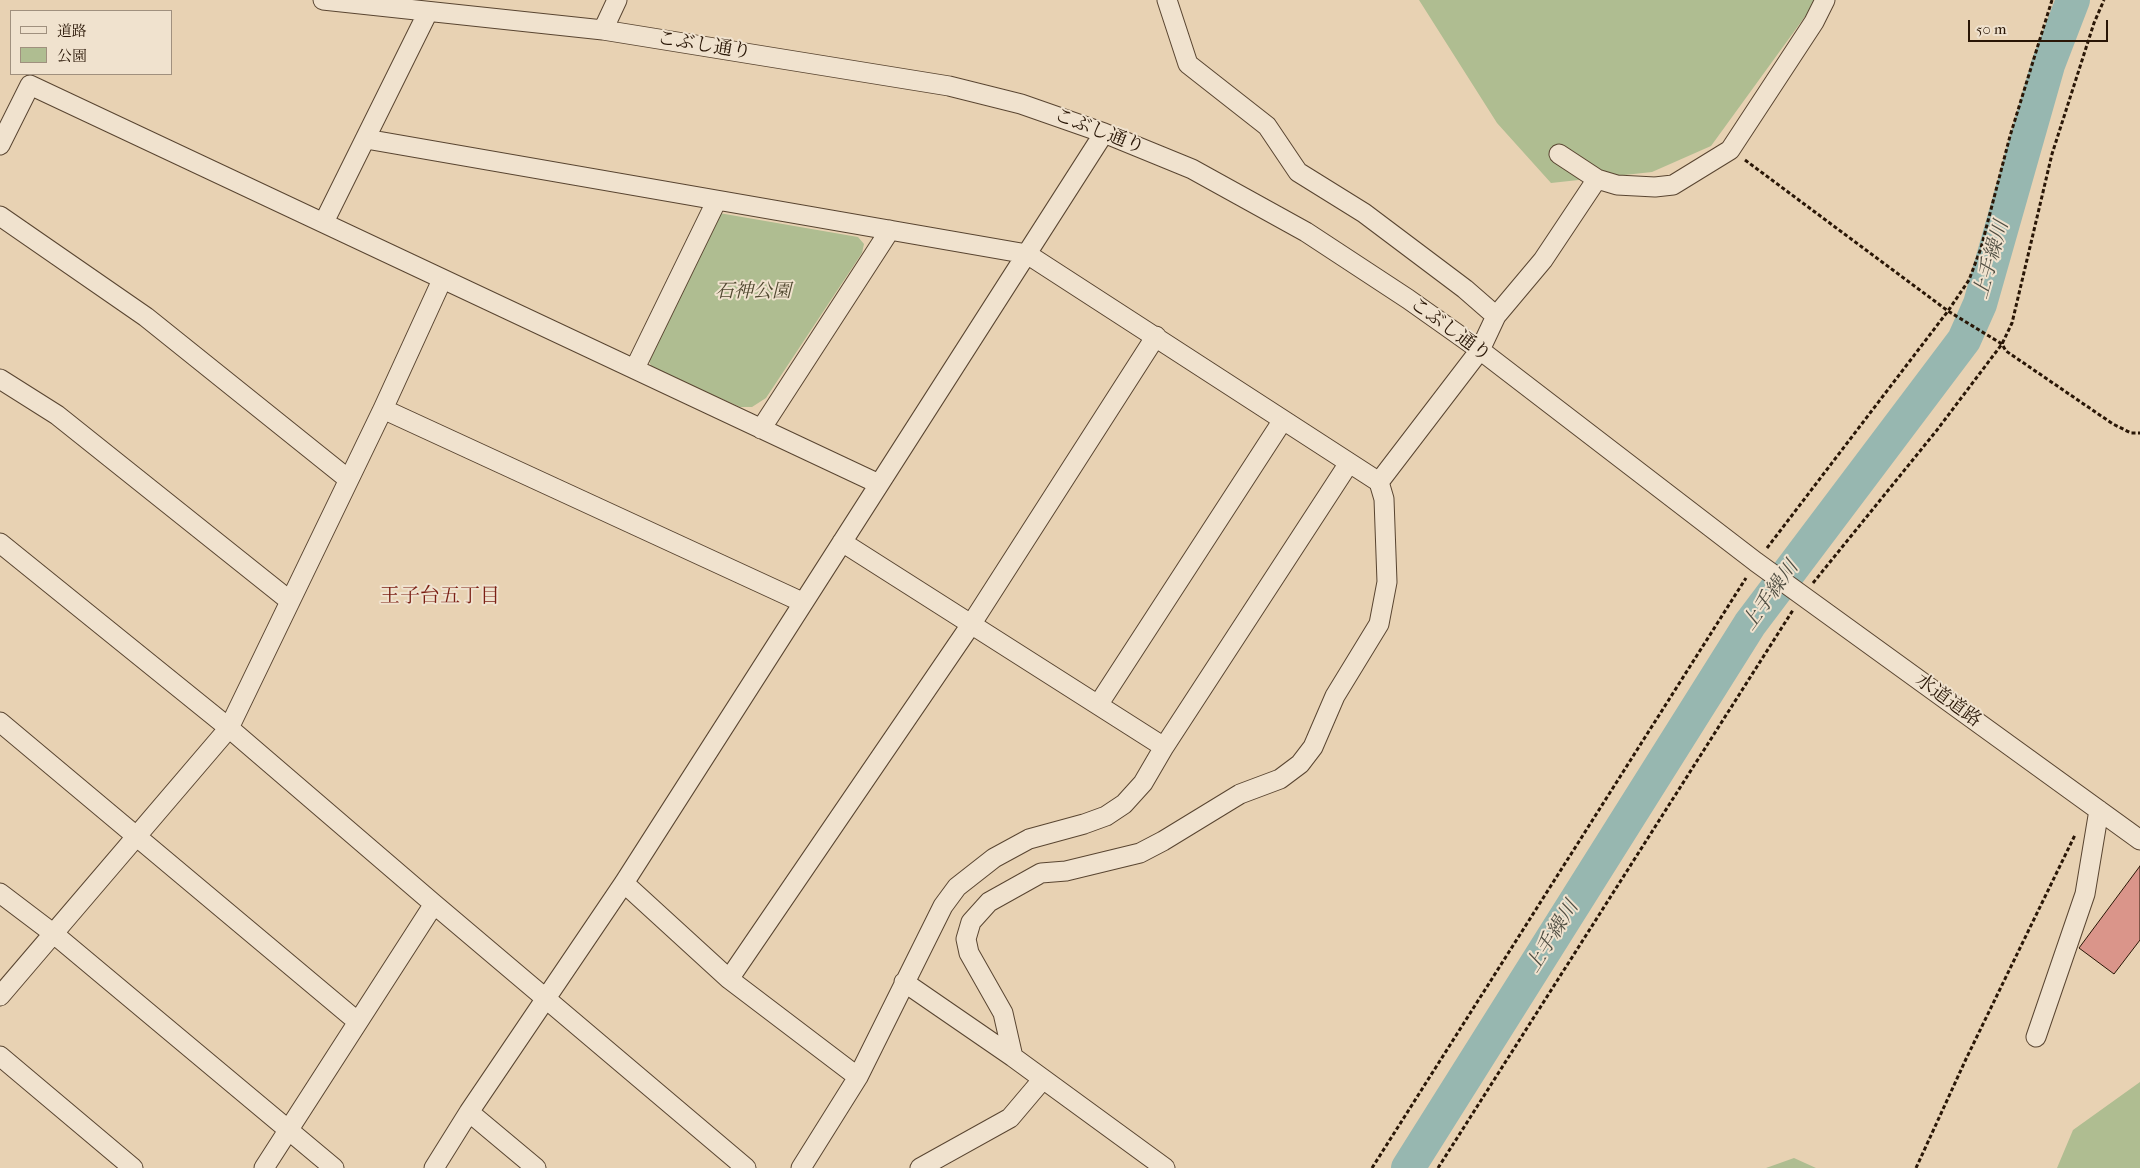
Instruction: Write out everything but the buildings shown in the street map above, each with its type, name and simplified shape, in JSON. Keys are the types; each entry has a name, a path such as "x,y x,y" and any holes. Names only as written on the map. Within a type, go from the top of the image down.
{"street":[{"name":"こぶし通り","path":"323,0 602,30 949,86 1021,104 1104,133 1192,169 1306,232 1408,299 1480,350 1756,562"},
{"path":"602,30 617,0"},
{"path":"1167,0 1179,44 1188,64 1267,126 1298,172 1364,213 1465,289 1496,316"},
{"path":"1559,154 1598,179 1617,185 1655,187 1673,184 1730,150 1814,22 1825,0"},
{"path":"324,222 428,12"},
{"path":"0,145 30,85 879,484"},
{"path":"434,1168 469,1112 624,883 802,602 1104,133"},
{"path":"366,139 716,202 1027,254 1379,482 1384,498 1387,582 1379,624 1336,696 1313,747 1300,764 1280,779 1240,794 1163,842 1140,853 1066,871 1041,873 989,902 971,922 966,939 969,953 1003,1013 1013,1057"},
{"path":"1379,482 1480,350 1496,316 1543,260 1598,179"},
{"path":"635,368 716,202"},
{"path":"0,216 146,316 348,479"},
{"path":"761,429 890,230"},
{"path":"0,996 229,728 383,409 442,280"},
{"path":"728,979 972,623 1156,336"},
{"path":"0,379 57,415 290,601"},
{"path":"383,409 802,602"},
{"path":"1098,705 1283,420"},
{"path":"802,1168 858,1077 943,906 957,887 994,858 1029,839 1084,824 1112,812 1124,804 1143,783 1164,747 1349,463"},
{"path":"0,542 229,728 746,1168"},
{"path":"842,542 1164,747"},
{"name":"水道道路","path":"1756,562 2140,840"},
{"path":"0,722 358,1022"},
{"path":"2036,1037 2085,894 2096,807"},
{"path":"624,883 728,979 858,1077"},
{"path":"0,893 54,934 334,1168"},
{"path":"264,1168 434,904"},
{"path":"904,982 1013,1057 1165,1168"},
{"path":"0,1056 133,1168"},
{"path":"920,1168 1010,1118 1043,1079"},
{"path":"469,1112 536,1168"}],"path":[{"path":"1372,1168 1756,562 1948,311 1969,280 1981,248 2010,136 2052,0"},
{"path":"1438,1168 1802,596 1895,484 2002,344 2012,323 2052,154 2094,23 2104,0"},
{"path":"1730,150 1948,311 2002,344 2006,351 2113,424 2131,433 2140,433"},
{"path":"1916,1168 1970,1050 2096,807"}],"green space":[{"path":"1419,0 1817,0 1711,146 1652,172 1551,183 1497,123"},
{"name":"石神公園","path":"719,213 858,237 864,244 862,253 766,398 752,407 740,407 652,368 647,357"},
{"path":"2140,1082 2140,1168 2057,1168 2073,1130"},
{"path":"1794,1158 1816,1168 1766,1168"}],"waterway":[{"name":"上手繰川","path":"1408,1168 1750,624 1964,340 1980,304 2048,65 2073,0"}],"district":[{"name":"王子台五丁目","path":"440,597"}]}
